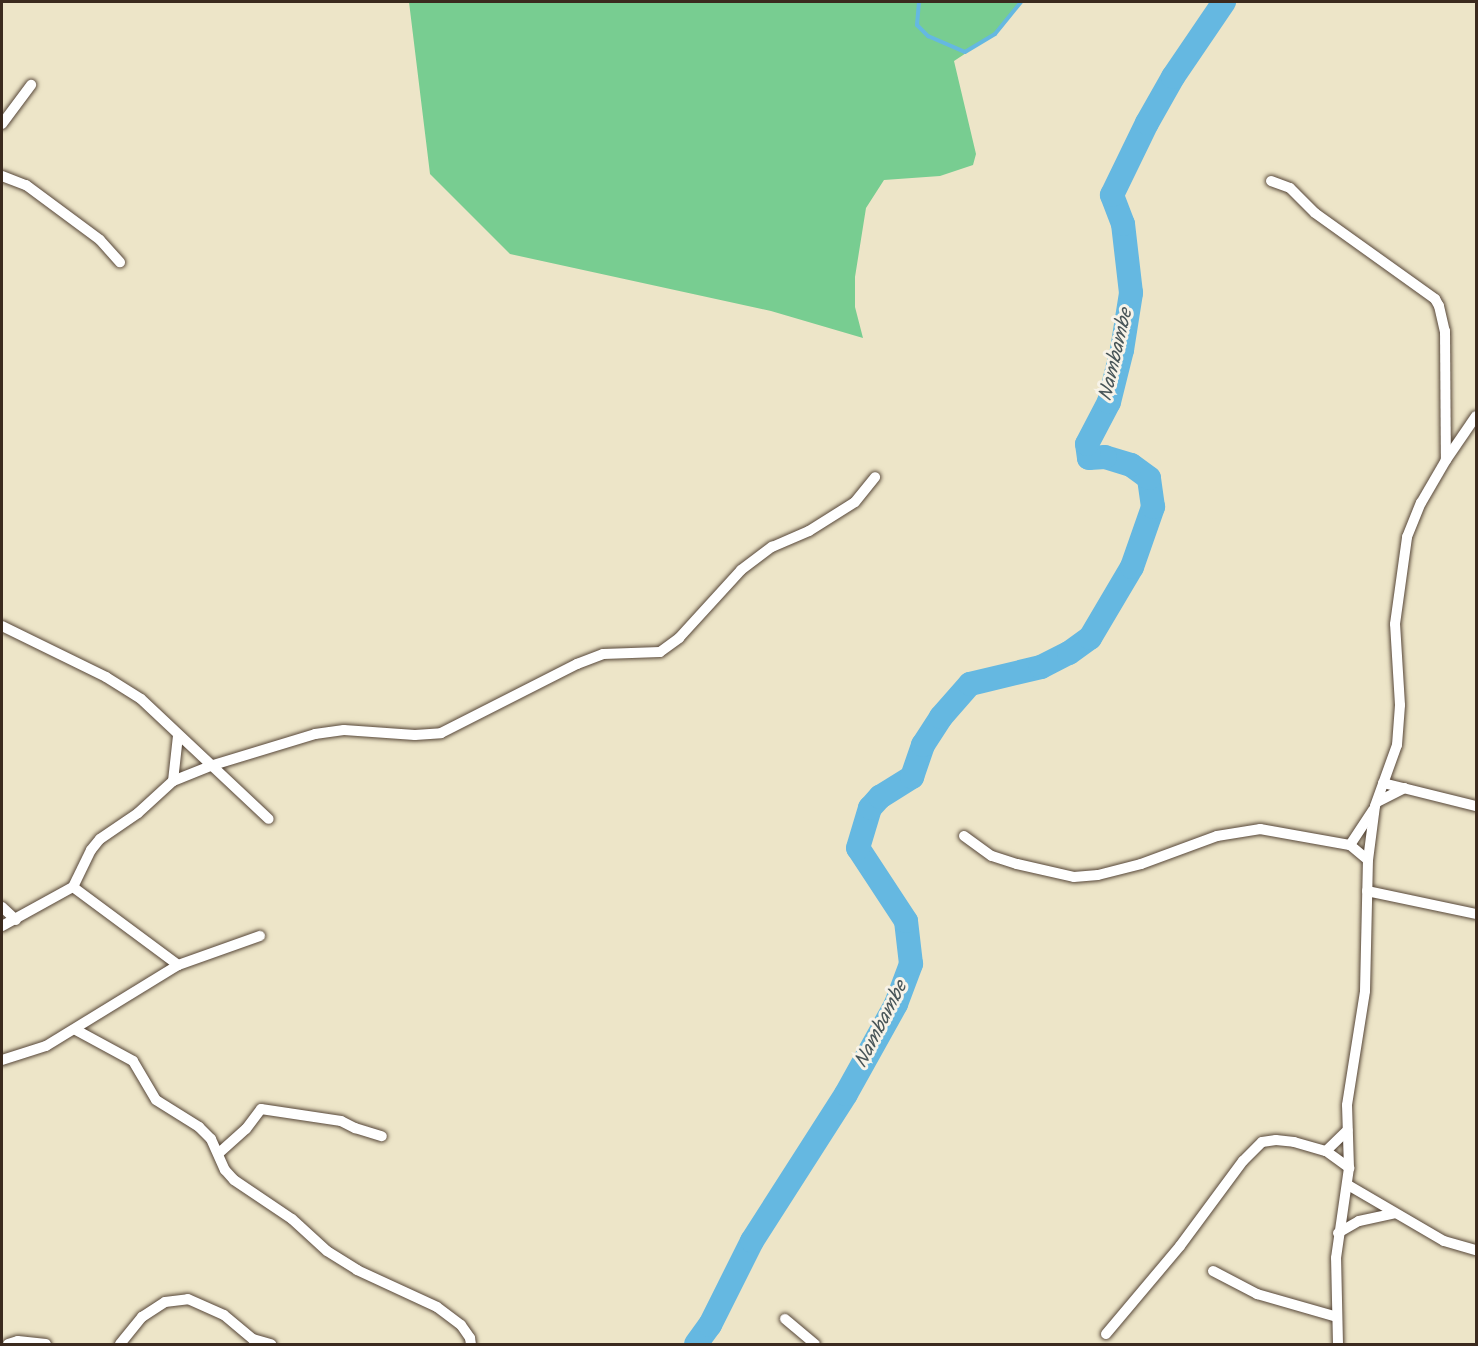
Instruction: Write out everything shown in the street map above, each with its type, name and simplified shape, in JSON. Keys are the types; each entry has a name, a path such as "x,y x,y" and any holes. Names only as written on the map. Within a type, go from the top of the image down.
{"street":[{"path":"2,124 31,85"},
{"path":"2,176 26,185 100,240 120,262"},
{"path":"1271,181 1290,188 1315,213 1435,299 1445,331 1446,459"},
{"path":"1338,1344 1338,1233 1349,1168 1347,1105 1365,991 1368,860 1376,804 1397,745 1400,705 1395,624 1407,537 1421,503 1446,459 1476,416"},
{"path":"2,926 73,887 91,850 100,839 138,813 173,781 210,766 315,734 344,730 415,735 441,733 577,664 603,654 660,652 679,638 741,570 772,548 809,531 855,502 875,477"},
{"path":"2,626 106,677 141,699 269,819"},
{"path":"173,781 178,736"},
{"path":"1383,783 1476,806"},
{"path":"1350,845 1376,804 1406,788"},
{"path":"964,836 992,855 1017,864 1074,877 1098,875 1141,864 1217,836 1260,829 1350,845 1368,860"},
{"path":"73,887 178,965"},
{"path":"1367,891 1476,914"},
{"path":"2,907 16,920"},
{"path":"2,1060 46,1046 76,1030 178,965 260,936"},
{"path":"76,1030 133,1061 156,1100 199,1127 219,1152 225,1170 234,1180 292,1219 327,1251 357,1270 437,1307 461,1325 470,1338 471,1344"},
{"path":"219,1152 246,1130 261,1109 341,1121 354,1128 382,1136"},
{"path":"1326,1151 1348,1130"},
{"path":"1106,1334 1180,1246 1243,1161 1262,1142 1276,1140 1294,1142 1326,1151 1349,1168"},
{"path":"1347,1185 1384,1205 1393,1214 1444,1241 1476,1250"},
{"path":"1338,1233 1359,1221 1393,1214"},
{"path":"1213,1271 1257,1294 1337,1317"},
{"path":"120,1344 142,1317 165,1302 188,1299 224,1315 253,1339 271,1344"},
{"path":"785,1319 815,1344"},
{"path":"8,1344 18,1341 46,1344"}],"green space":[{"path":"409,2 1021,2 995,34 954,61 976,154 973,165 940,176 884,180 866,208 855,277 855,307 863,338 771,311 510,254 430,174"}],"waterway":[{"path":"919,2 917,25 928,36 965,52 995,34 1021,2"},
{"name":"Nambambe","path":"696,1344 710,1325 752,1241 846,1094 896,1004 911,964 906,921 858,848 870,808 880,797 912,777 923,745 941,717 970,684 1041,667 1069,653 1090,638 1132,567 1153,507 1149,478 1131,465 1105,457 1089,458 1087,444 1109,402 1122,350 1131,293 1123,224 1112,195 1147,123 1173,77 1224,2"}]}
